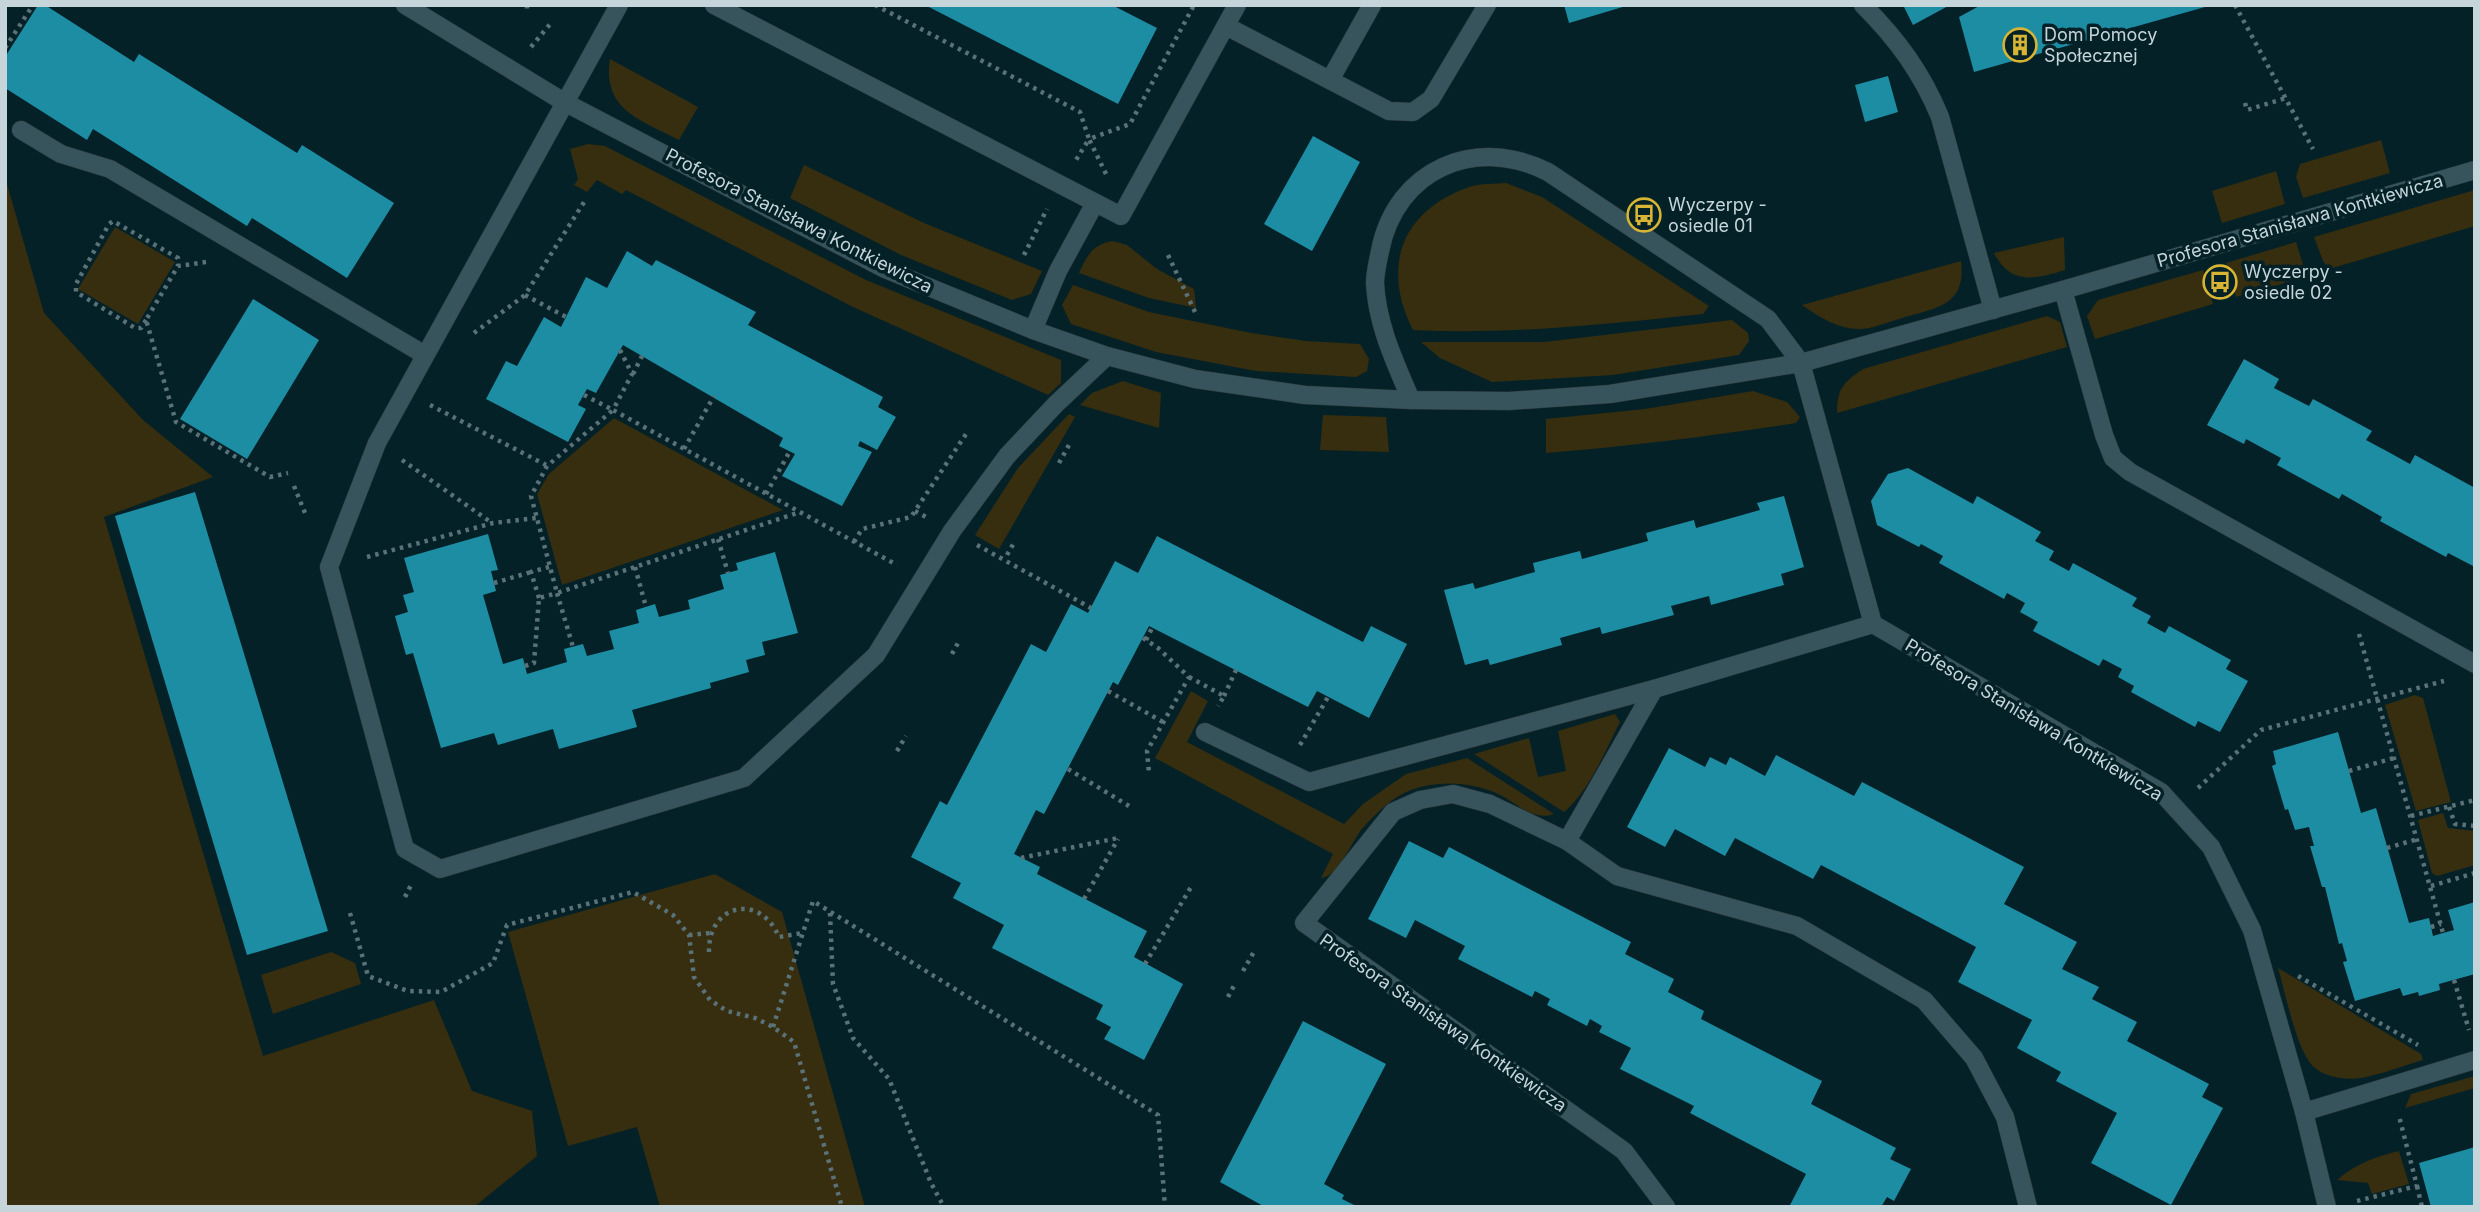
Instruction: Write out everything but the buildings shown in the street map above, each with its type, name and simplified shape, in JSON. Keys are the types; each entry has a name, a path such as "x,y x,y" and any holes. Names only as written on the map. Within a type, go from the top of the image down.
{"street":[{"name":"Profesora Stanisława Kontkiewicza","path":"405,5 564,102 885,269 1033,330 1107,356 1195,380 1305,395 1508,401 1610,394 1801,363 2475,170"},
{"path":"619,5 377,443 329,567 405,849 440,869 744,778 876,655 952,531 1007,456 1056,404 1107,356"},
{"path":"715,5 1121,216 1237,5"},
{"path":"1330,80 1372,5"},
{"path":"1226,26 1389,111 1413,112 1431,99 1488,5"},
{"path":"1863,5 1895,39 1928,89 1940,117 1993,310"},
{"path":"21,130 61,154 110,169 425,355"},
{"path":"1205,732 1309,782 1654,689 1872,624 1801,363 1768,319 1548,172 1527,161 1509,157 1481,158 1437,169 1402,197 1390,216 1382,239 1375,281 1383,335 1411,400"},
{"path":"1033,330 1058,271 1095,203"},
{"path":"2063,290 2113,458 2130,472 2475,664"},
{"name":"Profesora Stanisława Kontkiewicza","path":"1872,624 2161,792 2211,847 2252,930 2304,1112 2327,1207"},
{"path":"1567,841 1654,689"},
{"name":"Profesora Stanisława Kontkiewicza","path":"1666,1207 1624,1152 1304,923 1393,812 1420,800 1453,794 1489,804 1567,841 1617,876 1797,926 1924,1000 1974,1058 2005,1117 2028,1207"},
{"path":"2304,1112 2475,1060"}],"path":[{"path":"5,48 33,5"},
{"path":"875,5 1080,112 1089,139"},
{"path":"1024,255 1060,185 1089,139 1130,124 1194,5"},
{"path":"2235,5 2313,149"},
{"path":"525,55 551,23"},
{"path":"2245,103 2248,110 2286,98"},
{"path":"472,335 525,295 586,199"},
{"path":"113,221 178,258 178,266 146,320 141,328 135,328 76,292 76,284 113,221"},
{"path":"178,266 255,255"},
{"path":"1168,255 1196,314"},
{"path":"525,295 566,317"},
{"path":"146,320 176,422 270,477 288,473"},
{"path":"620,350 632,374"},
{"path":"573,647 531,496 547,466 613,410 642,356"},
{"path":"406,391 547,466"},
{"path":"584,395 922,579"},
{"path":"684,449 713,396"},
{"path":"854,542 862,529 911,517 966,434"},
{"path":"377,443 493,523"},
{"path":"1059,463 1069,445"},
{"path":"766,494 790,452"},
{"path":"294,486 305,513"},
{"path":"539,598 800,512"},
{"path":"329,567 493,523 536,518"},
{"path":"718,539 728,573"},
{"path":"1007,555 1015,541"},
{"path":"980,546 1091,607"},
{"path":"494,583 549,567"},
{"path":"635,567 646,607"},
{"path":"525,666 534,663 539,598 531,572"},
{"path":"1153,628 1145,639 1189,677 1216,691"},
{"path":"2361,641 2443,933"},
{"path":"952,653 958,643"},
{"path":"1224,696 1236,670"},
{"path":"1149,773 1147,751 1189,677"},
{"path":"2175,808 2261,730 2448,680"},
{"path":"1108,691 1163,722"},
{"path":"1298,749 1328,696"},
{"path":"897,751 906,736"},
{"path":"2348,771 2394,758"},
{"path":"1068,769 1129,806"},
{"path":"2411,817 2475,800"},
{"path":"2449,807 2455,824 2475,826"},
{"path":"1021,858 1118,838 1084,899"},
{"path":"2387,848 2418,839"},
{"path":"2431,886 2475,873"},
{"path":"1145,964 1191,887"},
{"path":"350,913 368,976 408,991 441,992 493,963 507,925 632,892 673,915 689,935 694,977 710,1000 727,1011 755,1018 794,1042 842,1207"},
{"path":"773,1027 813,901 1157,1115 1165,1207"},
{"path":"709,952 710,933 714,925 724,914 738,909 752,909 764,915 774,924 779,937 802,933"},
{"path":"830,914 833,984 853,1038 889,1079 931,1183 944,1207"},
{"path":"2431,927 2441,924"},
{"path":"689,935 710,933"},
{"path":"1243,971 1255,950"},
{"path":"2258,953 2455,1066"},
{"path":"2454,980 2471,1039"},
{"path":"1228,997 1236,982"},
{"path":"2399,1116 2423,1207"},
{"path":"2350,1203 2417,1186"}],"shaded area":[{"path":"610,59 698,107 679,140 638,119 618,102 609,76"},
{"path":"2381,140 2390,173 2303,198 2296,177 2300,164"},
{"path":"588,144 605,146 866,280 1061,360 1061,383 1048,395 853,307 626,190 622,194 597,180 587,192 574,185 578,179 570,149"},
{"path":"804,165 924,223 1042,271 1031,294 1012,300 901,255 790,198"},
{"path":"2276,171 2285,204 2222,223 2212,191"},
{"path":"5,177 44,313 143,420 213,477 104,517 263,1056 434,1000 472,1091 532,1111 537,1156 474,1207 5,1207"},
{"path":"1506,183 1542,197 1709,306 1703,314 1594,325 1486,331 1413,330 1403,307 1399,263 1413,226 1446,197 1473,186"},
{"path":"2475,190 2475,226 2329,269 2323,261 2314,237"},
{"path":"115,227 175,262 138,324 78,289"},
{"path":"2064,237 2065,270 2044,276 2016,275 2001,264 1994,253"},
{"path":"1113,241 1127,245 1157,269 1194,289 1196,308 1149,298 1079,273 1092,251"},
{"path":"2296,242 2305,271 2303,278 2236,297 2226,263"},
{"path":"1961,261 1959,288 1953,297 1936,308 1876,326 1846,328 1823,319 1802,305"},
{"path":"2203,270 2213,304 2095,339 2087,316 2098,300"},
{"path":"1073,285 1149,312 1251,333 1306,341 1360,344 1369,359 1367,371 1356,377 1256,371 1156,352 1071,324 1062,305"},
{"path":"2047,316 2060,322 2067,347 1837,413 1842,387 1863,369"},
{"path":"1732,320 1748,333 1749,341 1739,355 1613,375 1492,382 1440,358 1421,342 1544,342"},
{"path":"1123,381 1161,393 1159,428 1080,405 1092,393"},
{"path":"1753,391 1787,402 1800,417 1796,423 1734,432 1546,453 1546,419 1645,409"},
{"path":"1069,414 1075,417 999,549 975,535 1018,468"},
{"path":"1323,415 1386,417 1389,452 1320,450"},
{"path":"614,418 783,510 562,585 537,494 549,474"},
{"path":"1191,691 1208,701 1187,742 1344,824 1363,804 1406,774 1467,758 1554,814 1546,816 1531,813 1496,793 1476,786 1443,784 1411,790 1378,812 1361,830 1333,872 1321,878 1333,854 1155,758"},
{"path":"2415,695 2423,698 2451,802 2416,811 2385,705"},
{"path":"1615,714 1620,722 1602,758 1589,782 1564,812 1474,754 1529,738 1538,777 1566,771 1558,731"},
{"path":"2443,813 2448,828 2475,831 2475,865 2437,876 2432,873 2418,820"},
{"path":"715,874 782,912 865,1207 660,1207 637,1127 568,1146 508,932"},
{"path":"331,952 355,963 361,984 273,1014 261,975"},
{"path":"2278,968 2421,1054 2423,1060 2385,1072 2349,1079 2337,1078 2315,1068 2303,1050 2292,1021"},
{"path":"2475,1076 2475,1088 2405,1108 2411,1094"},
{"path":"2399,1151 2409,1184 2372,1194 2368,1183 2337,1180 2366,1162"}],"place":[{"name":"Dom Pomocy Społecznej","path":"2020,45"},
{"name":"Wyczerpy - osiedle 01","path":"1644,215"},
{"name":"Wyczerpy - osiedle 02","path":"2220,282"}]}
